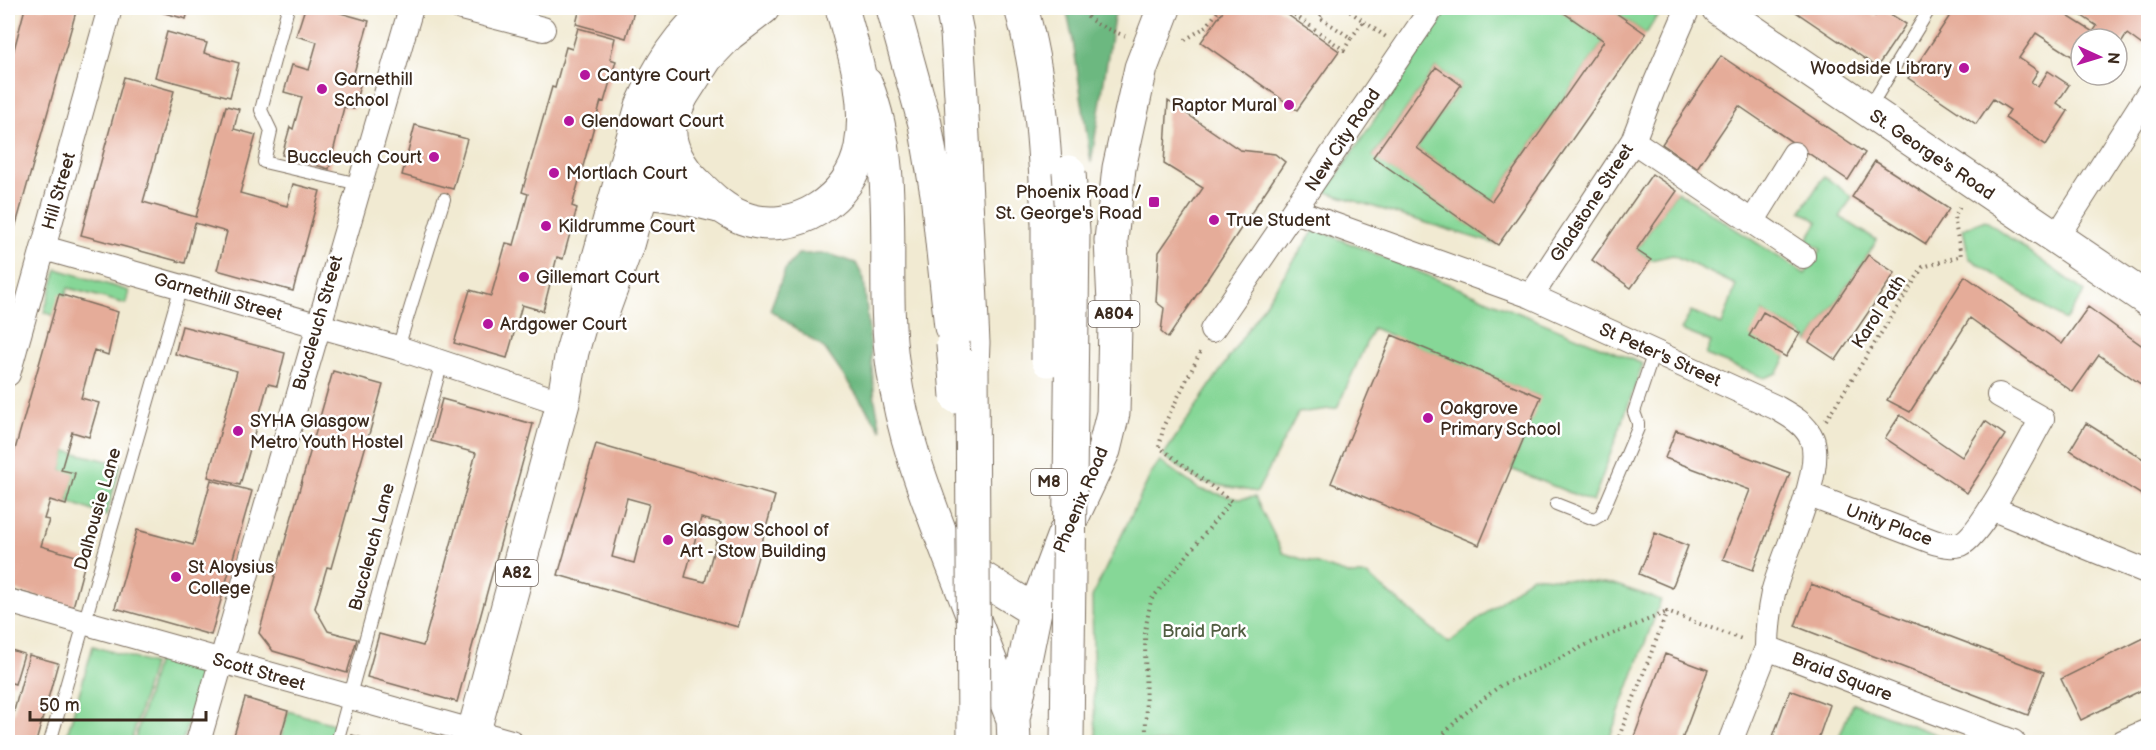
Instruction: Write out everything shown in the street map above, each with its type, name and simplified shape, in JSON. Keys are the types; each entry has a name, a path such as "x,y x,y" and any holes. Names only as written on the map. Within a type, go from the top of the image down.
{"main road":[{"name":"A82","path":"628,200 632,136 652,83 678,42 714,8"},
{"name":"A82","path":"472,737 563,403 572,352 628,200 661,124 706,58 729,34 761,8"},
{"name":"A804","path":"833,8 857,63 882,137 888,202 888,321 892,367 899,405 913,459 1013,731"},
{"path":"628,200 678,196 721,207 742,218 779,223 800,219 816,211 837,193 856,164 861,148 862,107 857,63 842,8"},
{"path":"893,8 914,80 931,159 944,252 963,355 974,742"},
{"path":"952,8 957,33 973,343 963,355"},
{"name":"M8","path":"1021,8 1027,28 1044,145 1048,221 1048,460 1052,575 1066,742"},
{"path":"1043,8 1054,52 1063,110 1073,231 1066,742"},
{"name":"Phoenix Road","path":"1013,731 1035,611 1063,537 1104,450 1113,413 1115,334 1111,240 1119,168 1141,68 1164,8"},
{"name":"St. George's Road","path":"1718,8 2148,300"},
{"path":"681,97 670,127 674,151 687,175 721,207"},
{"path":"951,559 1035,611"}],"street":[{"name":"Hill Street","path":"8,374 110,8"},
{"name":"Buccleuch Street","path":"198,742 358,184 411,8"},
{"path":"461,8 512,14 543,28"},
{"name":"New City Road","path":"1212,330 1432,8"},
{"name":"Gladstone Street","path":"1531,296 1633,141 1688,8"},
{"path":"2056,238 2148,94"},
{"path":"1633,141 1803,256"},
{"path":"1752,222 1794,154"},
{"name":"St Peter's Street","path":"1295,211 1531,296 1775,407 1796,419 1806,428 1812,440"},
{"name":"Garnethill Street","path":"44,248 398,348 563,403"},
{"name":"Unity Place","path":"1807,494 1934,542 1951,546 1963,543 1973,534 1991,508 2042,419 1999,395"},
{"path":"1730,742 1767,648 1768,617 1773,592 1807,494 1815,458 1812,440"},
{"path":"1991,508 2148,572"},
{"name":"Scott Street","path":"8,601 350,697 472,737 511,742"},
{"name":"Braid Square","path":"1767,648 2013,742"},
{"path":"2123,742 2148,731"}],"lane":[{"path":"288,8 261,110 271,130 264,162 358,184"},
{"path":"1867,111 1930,8"},
{"path":"398,348 444,199"},
{"name":"Dalhousie Lane","path":"50,742 181,286"},
{"path":"1556,504 1594,519 1601,515 1638,428 1634,412 1654,352"},
{"name":"Buccleuch Lane","path":"337,742 442,362"}],"path":[{"path":"1079,8 1103,29 1114,32"},
{"path":"1185,40 1207,26 1220,8"},
{"path":"1285,8 1344,50 1364,21"},
{"path":"1327,8 1319,17 1351,38"},
{"path":"1346,8 1404,50"},
{"name":"Karol Path","path":"1812,440 1923,267 1961,256 1954,217 1974,183"},
{"path":"1146,742 1145,631 1151,600 1231,501 1159,447 1164,425 1212,330"},
{"path":"1617,742 1667,612"},
{"path":"1436,742 1458,719 1501,685 1586,645 1667,612 1767,648"}],"green space":[{"path":"1066,8 1118,8 1114,17 1091,163 1073,41"},
{"path":"1449,8 1501,8 1506,11 1509,8 1557,8 1604,41 1492,201 1417,148 1461,85 1436,67 1373,156 1498,245 1326,192"},
{"path":"1609,8 1662,8 1646,34"},
{"path":"1824,176 1852,197 1840,217 1877,240 1868,255 1809,342 1800,333 1763,312 1786,357 1778,373 1764,378 1706,355 1711,342 1681,330 1691,311 1722,325 1736,285 1673,255 1651,260 1636,250 1677,191 1805,274 1821,250 1807,240 1818,222 1801,211"},
{"path":"1985,220 2085,292 2065,320 1969,258 1963,229"},
{"path":"1315,229 1643,364 1593,502 1511,469 1540,397 1373,328 1337,408 1298,413 1257,492 1201,482 1163,456"},
{"path":"798,254 829,254 856,263 864,279 875,401 881,430 825,349 770,310 785,270"},
{"path":"57,269 129,291 126,304 68,288 58,317 44,312"},
{"path":"66,451 121,464 106,516 67,501 74,474 61,470"},
{"name":"Braid Park","path":"1160,461 1199,489 1238,499 1255,497 1283,553 1351,575 1367,575 1449,643 1532,576 1613,584 1661,600 1608,742 1097,742 1092,597 1152,472"},
{"path":"93,646 153,664 131,742 65,742"},
{"path":"158,657 203,671 182,742 134,742"},
{"path":"1853,703 1956,742 1837,742"},
{"path":"288,711 337,725 332,742 280,742"}],"building":[{"path":"25,8 77,8 8,253 8,72"},
{"path":"147,8 189,8 186,19"},
{"name":"Garnethill School","path":"305,8 323,8 369,21 351,83 360,85 354,109 344,107 329,169 282,155 290,127 293,129 302,97 284,92 292,65 309,70 317,42 296,36"},
{"path":"580,8 635,8 626,38 576,24"},
{"path":"1225,8 1278,8 1339,51 1297,110 1201,42"},
{"path":"1557,8 1609,8 1646,34 1498,245 1373,157 1436,67 1461,85 1417,148 1492,201 1604,41"},
{"path":"1790,8 1863,8 1875,16 1881,8 1906,24 1877,67"},
{"name":"Woodside Library","path":"1955,8 2055,8 2085,27 2069,27 2069,54 2036,33 2019,58 2038,71 2031,82 2038,87 2048,71 2069,85 2057,103 2068,111 2046,145 2005,118 2010,110 1993,99 1976,124 1908,78"},
{"name":"Woodside Library","path":"2075,8 2148,8 2148,35 2142,45 2129,35 2129,27 2096,27 2073,10"},
{"path":"578,28 615,38 610,59 616,61 604,102 601,101 572,206 577,208 563,259 557,257 543,311 522,305 507,358 454,343 470,290 491,296 506,243 514,245 528,194 522,192 552,87 555,88 566,47 572,49"},
{"path":"167,32 207,43 204,53 239,63 230,97 155,77"},
{"path":"1721,56 1865,153 1848,180 1739,106 1697,168 1662,144"},
{"path":"124,77 174,91 143,202 196,217 226,106 239,109 234,129 256,135 240,193 287,206 293,184 320,191 293,291 217,270 227,232 195,223 185,263 81,235"},
{"name":"True Student","path":"1168,101 1240,150 1275,154 1285,162 1168,338 1161,332 1164,308 1156,302 1159,252 1203,188 1164,164"},
{"name":"Buccleuch Court","path":"415,125 467,139 453,189 402,175"},
{"path":"1875,161 1949,209 1926,244 1852,197"},
{"path":"1652,174 1677,191 1636,250 1651,260 1631,288 1592,260"},
{"path":"1868,255 1895,273 1836,360 1809,342"},
{"path":"1965,276 2062,344 2088,307 2148,350 2148,389 2099,355 2073,392 1970,318 1910,412 1887,400"},
{"path":"59,294 118,312 108,355 94,350 81,398 99,403 89,437 72,432 61,470 75,473 66,505 50,500 44,519 49,520 41,546 86,559 73,607 8,588 8,474"},
{"path":"1763,312 1800,333 1786,357 1749,336"},
{"name":"SYHA Glasgow Metro Youth Hostel","path":"182,326 285,353 277,386 268,384 240,485 208,477 237,371 175,354"},
{"path":"1392,335 1541,397 1479,545 1331,483"},
{"path":"333,371 383,385 331,568 327,567 315,608 328,631 357,639 347,673 273,651 259,633"},
{"path":"442,399 533,424 457,702 367,677 379,634 423,646 476,453 431,441"},
{"path":"1900,415 1962,457 1985,421 2005,435 1967,493 1885,438"},
{"path":"2086,423 2148,462 2148,499 2070,450"},
{"path":"1676,430 1790,473 1753,570 1723,559 1750,490 1665,458"},
{"name":"Glasgow School of Art - Stow Building","path":"596,444 775,496 738,627 558,575","holes":["627,498 649,504 634,563 612,557","701,518 721,523 705,582 685,577"]},
{"name":"St Aloysius College","path":"211,480 252,491 211,635 115,608 137,530 193,545"},
{"path":"1655,533 1688,546 1672,588 1639,574"},
{"path":"1811,584 2044,672 2028,715 1795,626"},
{"path":"2148,636 2148,687 2081,720 2061,679"},
{"path":"8,649 24,654 15,684 8,682"},
{"path":"1665,654 1708,670 1681,742 1632,742"},
{"path":"29,655 58,663 36,742 8,742 8,733"},
{"path":"1790,690 1830,705 1817,742 1771,742"},
{"path":"245,698 288,711 279,742 232,742"},
{"path":"352,735 376,742 350,742"}],"place":[{"name":"Woodside Library","path":"1964,68"},
{"name":"Cantyre Court","path":"585,75"},
{"name":"Garnethill School","path":"322,89"},
{"name":"Raptor Mural","path":"1289,105"},
{"name":"Glendowart Court","path":"569,121"},
{"name":"Buccleuch Court","path":"434,157"},
{"name":"Mortlach Court","path":"554,173"},
{"name":"Phoenix Road / St. George's Road","path":"1154,202"},
{"name":"True Student","path":"1214,220"},
{"name":"Kildrumme Court","path":"546,226"},
{"name":"Gillemart Court","path":"524,277"},
{"name":"Ardgower Court","path":"488,324"},
{"name":"Oakgrove Primary School","path":"1428,418"},
{"name":"SYHA Glasgow Metro Youth Hostel","path":"238,431"},
{"name":"Glasgow School of Art - Stow Building","path":"668,540"},
{"name":"St Aloysius College","path":"176,577"}]}
